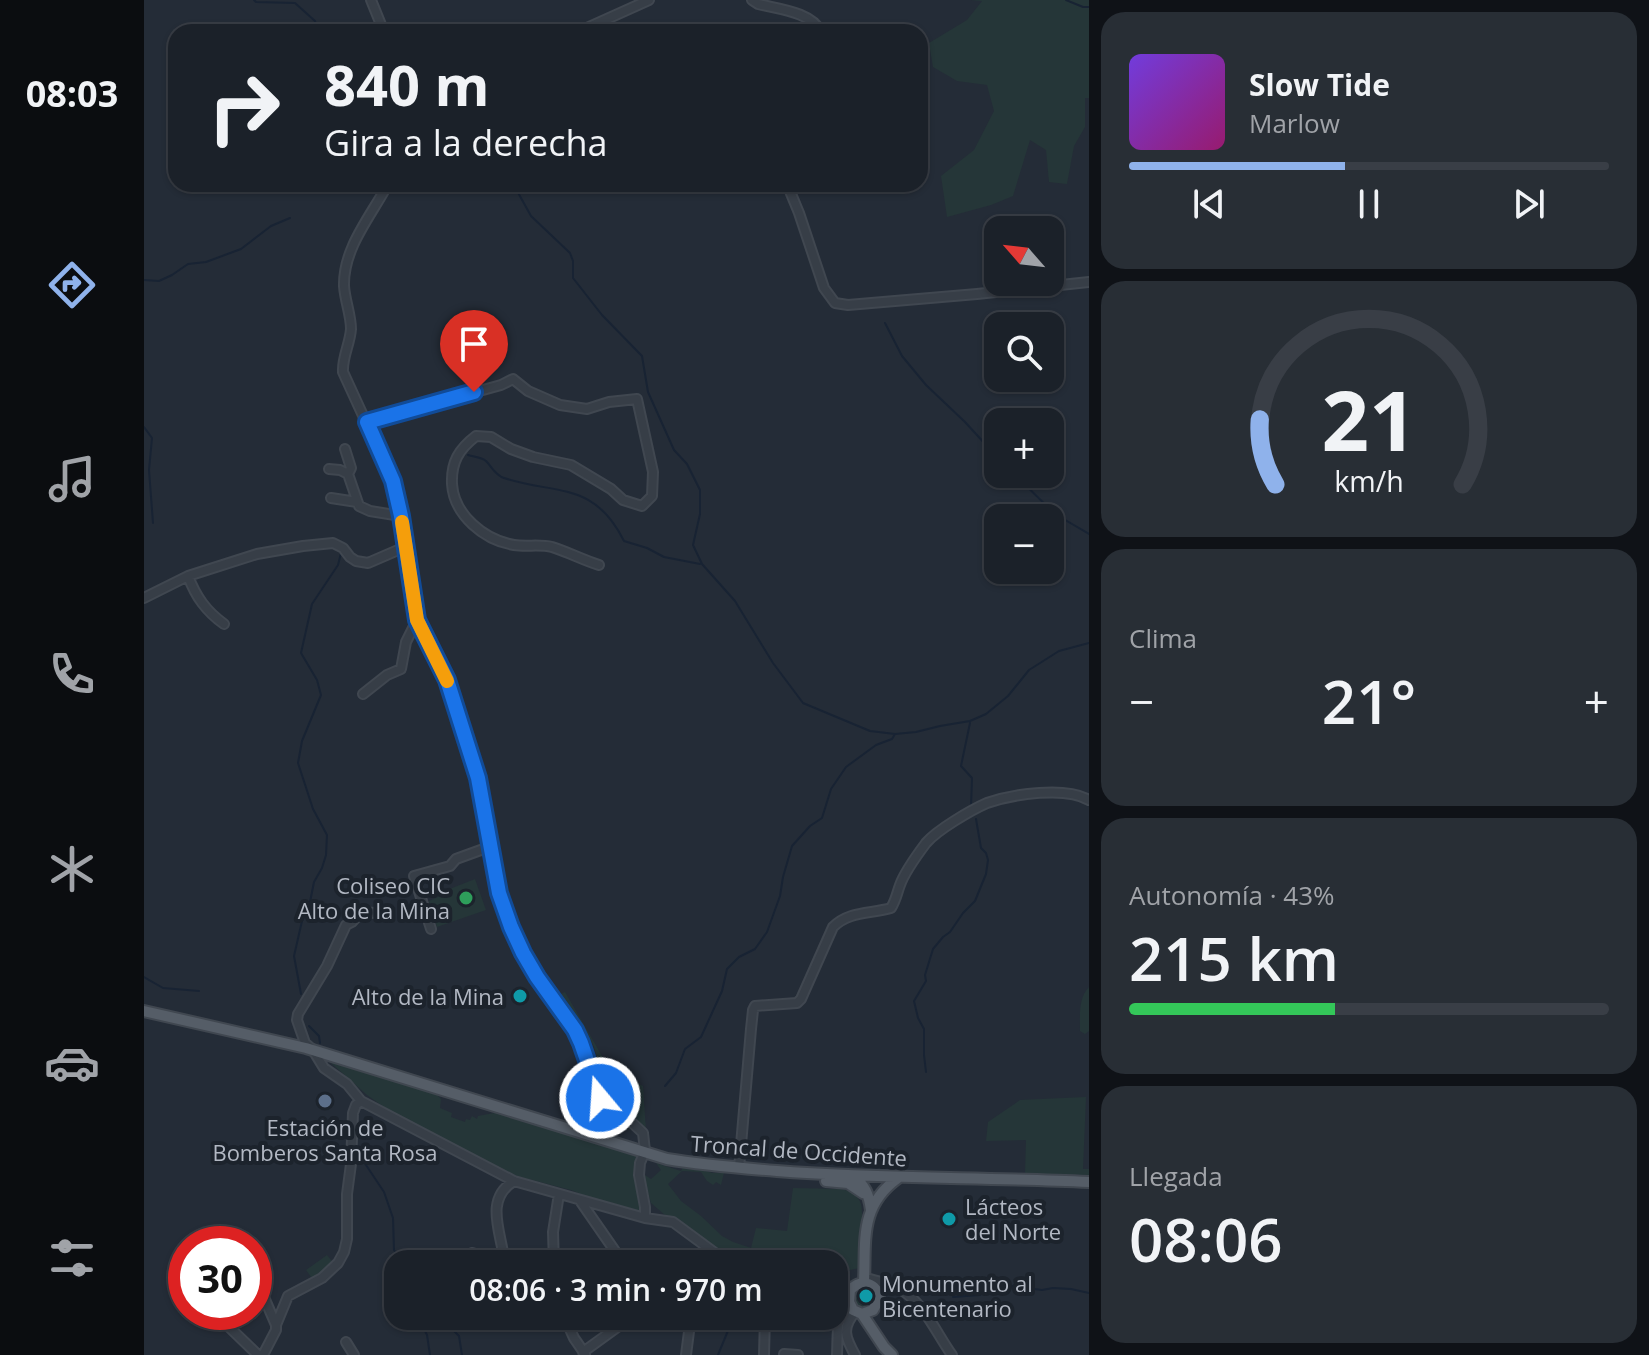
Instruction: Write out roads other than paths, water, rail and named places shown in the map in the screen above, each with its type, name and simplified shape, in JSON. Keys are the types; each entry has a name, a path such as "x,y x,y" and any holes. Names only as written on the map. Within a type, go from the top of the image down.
{"main road":[{"name":"Troncal de Occidente","path":"144,1011 313,1050 667,1159 700,1165 898,1178 1089,1182"},
{"path":"814,1174 821,1181 853,1185 865,1195 871,1209"},
{"path":"852,1175 868,1193 873,1216 868,1282 878,1292 878,1303 870,1312 859,1312"},
{"path":"871,1209 885,1188 898,1178"},
{"path":"868,1282 858,1283 850,1292 849,1302 892,1355"}],"street":[{"path":"371,0 381,24"},
{"path":"596,24 649,0"},
{"path":"752,0 810,19 816,24"},
{"path":"383,192 348,255 344,286 351,322 342,361 343,372 393,481 417,620 447,680 460,717 478,778 499,893 518,943 537,977 575,1030 600,1098 643,1133 645,1151 639,1175 645,1218"},
{"path":"790,192 824,288 835,303 848,305 1089,282"},
{"path":"367,422 513,379 528,391 560,405 587,409 609,402 637,399 653,472 652,496 642,506 623,500 611,489 571,465 533,457 491,437 476,436 463,446 453,464 452,487 459,510 473,525 494,539 515,545 550,546 599,565"},
{"path":"345,449 351,468 348,474 359,506 401,516"},
{"path":"329,469 348,474"},
{"path":"331,498 357,502"},
{"path":"144,598 188,576 248,556 333,543 356,561 368,563 405,547"},
{"path":"188,576 201,604 224,624"},
{"path":"363,694 387,675 401,669 406,642 417,620"},
{"path":"739,1168 749,1041 755,1006 794,1004 801,999 833,927 841,919 852,915 891,908 900,882 927,842 950,824 987,803 1040,791 1080,795 1089,800"},
{"path":"431,929 414,876 450,866 456,859 489,847"},
{"path":"375,913 361,912 346,925 327,966 298,1014 305,1043 324,1068 347,1084 361,1101 514,1181 645,1218 673,1222 711,1250"},
{"path":"232,1330 260,1355 274,1333 288,1296 322,1278 338,1263 347,1239 353,1113 361,1101"},
{"path":"503,1250 496,1220 498,1198 514,1181"},
{"path":"554,1250 559,1194"},
{"path":"581,1201 614,1250"},
{"path":"868,1282 898,1287 908,1295 930,1320 952,1355"},
{"path":"855,1355 845,1332 848,1320 859,1312"},
{"path":"272,1316 276,1325"},
{"path":"570,1330 584,1353 614,1330"},
{"path":"686,1355 689,1330"},
{"path":"764,1355 765,1330"},
{"path":"837,1330 837,1355"},
{"path":"346,1342 354,1355"},
{"path":"784,1354 798,1355"}],"waterway":[{"path":"254,0 295,3 316,24"},
{"path":"1066,0 1089,7"},
{"path":"518,192 531,216 570,253 573,278 602,315 642,356 648,392 674,450 687,464 700,490 700,514 693,545 702,564 735,601 773,663 803,703 870,731 895,734 970,721 986,714 1008,696 1029,670 1059,651 1089,643"},
{"path":"144,280 159,281 188,264 206,262 241,249 271,226 290,218"},
{"path":"885,323 902,356 926,385 984,443"},
{"path":"144,427 152,438 149,470 153,523"},
{"path":"468,455 484,460 504,478 587,499 600,508 624,541 664,557 700,564"},
{"path":"1028,488 1055,514 1089,534"},
{"path":"301,994 294,956 314,882 326,855 327,835 313,809 298,763 302,741 321,695 317,680 301,653 312,604 338,565 341,553"},
{"path":"970,723 961,766 972,778 971,807"},
{"path":"665,1086 676,1073 685,1049 701,1037 722,991 727,969 739,957 755,949 767,932 780,896 792,846 822,818 831,789 846,767 876,745 892,739 895,734"},
{"path":"926,1072 924,1029 914,1001 926,981 933,949 975,901 986,874 988,860 981,848 976,819"},
{"path":"144,977 163,988 199,991"},
{"path":"309,1026 319,1036 320,1043"},
{"path":"356,1143 360,1156 384,1192 393,1218 394,1250"},
{"path":"953,1297 980,1295 1004,1285 1089,1293"},
{"path":"425,1330 430,1355"},
{"path":"453,1330 459,1336 462,1355"},
{"path":"718,1355 728,1330"}],"place":[{"name":"Coliseo CIC Alto de la Mina","path":"466,898"},
{"name":"Alto de la Mina","path":"520,996"},
{"name":"Estación de Bomberos Santa Rosa","path":"325,1101"},
{"name":"Lácteos del Norte","path":"949,1219"},
{"name":"Monumento al Bicentenario","path":"866,1296"}]}
